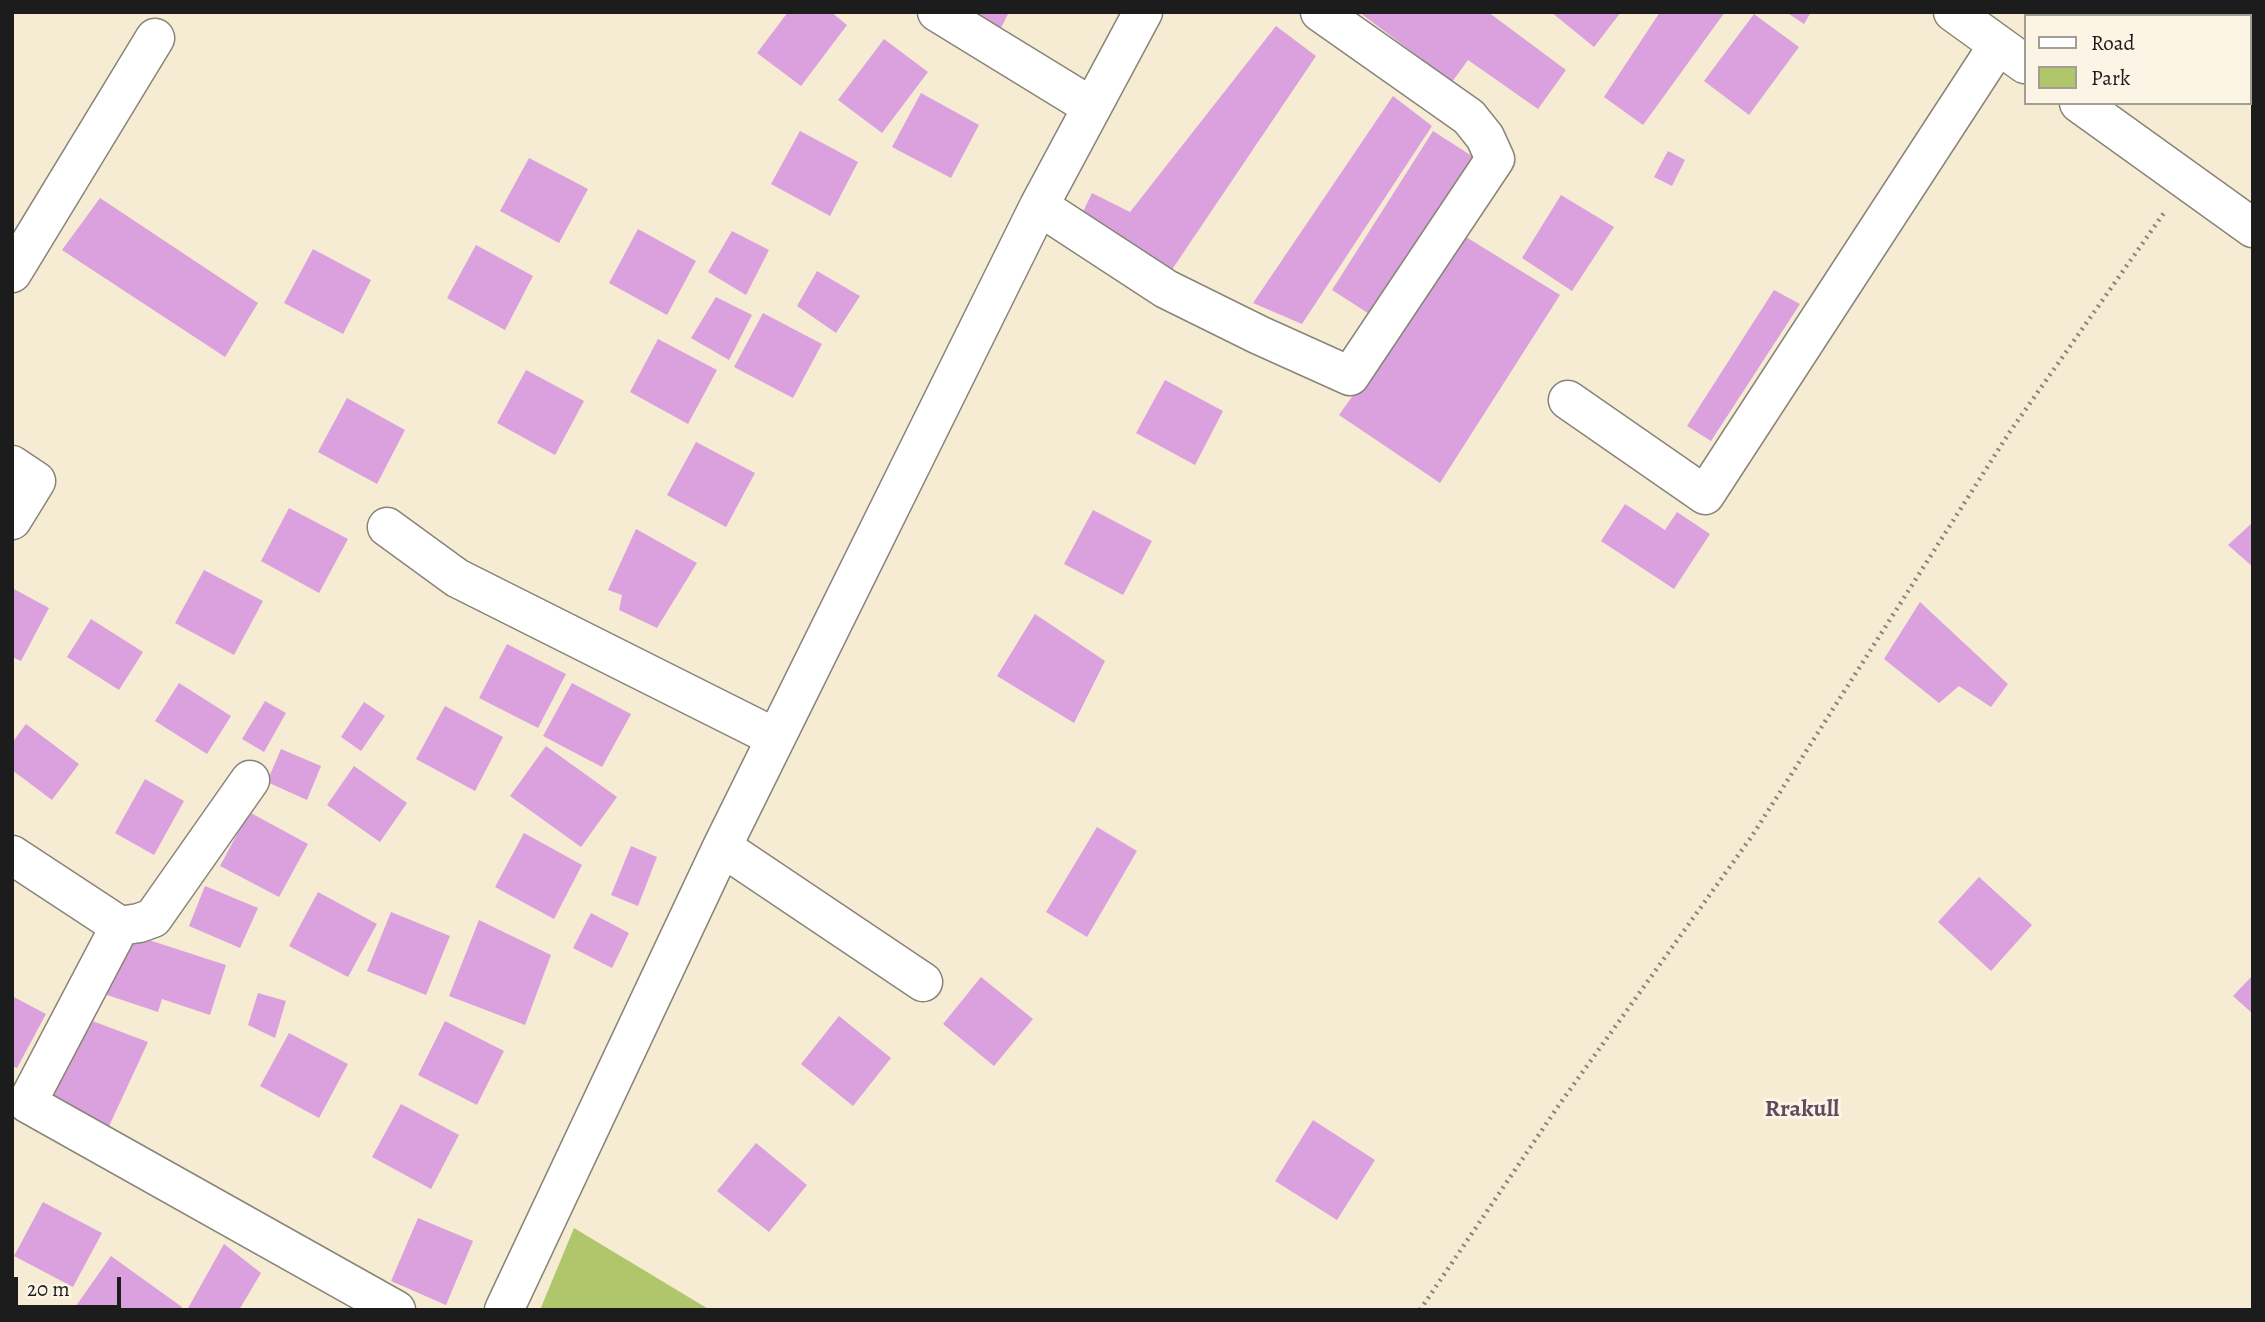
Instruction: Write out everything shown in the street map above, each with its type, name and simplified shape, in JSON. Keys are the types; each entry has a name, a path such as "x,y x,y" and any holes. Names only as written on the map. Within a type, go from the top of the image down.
{"street":[{"path":"937,12 1092,107"},
{"path":"504,1310 722,847 1039,206 1143,12"},
{"path":"1039,206 1166,289 1350,376 1495,159 1485,137 1469,117 1320,12"},
{"path":"1568,400 1705,495 2011,55 1953,12"},
{"path":"12,273 155,38"},
{"path":"2082,105 2253,228"},
{"path":"12,465 36,481 12,520"},
{"path":"387,527 457,578 776,738"},
{"path":"250,780 153,918 120,926 17,1108 396,1310"},
{"path":"722,847 923,982"},
{"path":"12,855 120,926"}],"path":[{"path":"1420,1310 1559,1105 1752,836 2009,433 2186,180"}],"green space":[{"path":"574,1228 710,1310 540,1310"}],"building":[{"path":"788,12 831,12 847,25 801,86 757,53"},
{"path":"972,12 1009,12 1001,28"},
{"path":"1359,12 1488,12 1566,70 1538,109 1468,60 1452,82"},
{"path":"1551,12 1621,12 1594,47"},
{"path":"1660,12 1725,12 1643,125 1604,97"},
{"path":"1786,12 1811,12 1804,24"},
{"path":"1754,14 1799,47 1749,115 1704,81"},
{"path":"1276,26 1316,56 1167,277 1080,218 1092,193 1130,212"},
{"path":"884,39 928,72 882,133 838,100"},
{"path":"921,93 979,125 951,178 892,147"},
{"path":"1393,96 1432,126 1302,324 1253,303"},
{"path":"800,131 858,162 830,216 771,184"},
{"path":"1433,131 1475,158 1374,317 1332,290"},
{"path":"1668,151 1685,160 1672,186 1654,177"},
{"path":"529,158 588,189 559,243 500,211"},
{"path":"1561,195 1614,227 1572,291 1522,258"},
{"path":"100,198 258,303 225,357 62,250"},
{"path":"638,229 696,261 667,315 609,283"},
{"path":"732,231 769,250 746,295 708,272"},
{"path":"1466,237 1560,295 1440,483 1339,415"},
{"path":"476,245 533,276 505,330 447,298"},
{"path":"313,249 371,280 343,334 284,303"},
{"path":"817,271 860,296 836,333 797,306"},
{"path":"1774,290 1800,304 1711,441 1687,426"},
{"path":"716,297 752,315 729,360 691,338"},
{"path":"763,313 822,344 793,398 734,367"},
{"path":"658,339 717,370 688,424 630,392"},
{"path":"526,370 584,401 555,455 497,423"},
{"path":"1165,380 1223,411 1195,465 1136,433"},
{"path":"347,398 405,430 377,484 318,452"},
{"path":"696,442 755,473 726,527 667,495"},
{"path":"1625,504 1665,530 1677,512 1710,534 1674,589 1601,541"},
{"path":"289,508 348,539 319,593 261,561"},
{"path":"1093,510 1152,541 1123,595 1064,564"},
{"path":"2253,522 2253,567 2228,545"},
{"path":"636,529 697,563 657,628 619,610 622,595 608,590"},
{"path":"204,570 263,601 234,655 175,623"},
{"path":"12,588 49,608 21,661 12,657"},
{"path":"1920,602 2008,684 1991,707 1959,686 1939,703 1884,659"},
{"path":"1035,614 1105,661 1074,723 997,676"},
{"path":"91,619 143,652 119,690 67,657"},
{"path":"507,644 566,674 538,728 479,698"},
{"path":"179,683 231,716 207,754 155,721"},
{"path":"572,683 631,714 602,767 543,736"},
{"path":"265,701 286,713 264,752 242,739"},
{"path":"364,702 385,716 361,751 341,737"},
{"path":"445,706 503,737 475,791 416,759"},
{"path":"26,724 79,764 52,800 12,770 12,743"},
{"path":"546,746 617,797 581,847 510,796"},
{"path":"281,749 321,766 307,800 267,782"},
{"path":"354,766 407,803 380,842 327,805"},
{"path":"145,779 184,801 154,855 115,833"},
{"path":"249,812 308,844 279,897 220,866"},
{"path":"1097,827 1137,851 1087,937 1046,912"},
{"path":"524,833 582,865 554,919 495,887"},
{"path":"631,846 657,857 638,906 611,895"},
{"path":"1979,877 2032,925 1991,971 1938,922"},
{"path":"205,886 258,908 240,948 189,926"},
{"path":"318,892 377,924 348,977 289,946"},
{"path":"391,912 450,936 426,995 367,971"},
{"path":"591,913 629,933 612,968 573,948"},
{"path":"479,920 551,955 525,1025 449,996"},
{"path":"124,932 226,965 210,1015 162,999 158,1012 104,994"},
{"path":"2253,975 2253,1014 2233,996"},
{"path":"981,977 1033,1019 994,1066 943,1024"},
{"path":"258,993 286,1001 275,1038 248,1025"},
{"path":"12,996 46,1014 17,1068 12,1066"},
{"path":"839,1016 891,1058 853,1106 801,1064"},
{"path":"82,1017 148,1042 104,1137 48,1107"},
{"path":"445,1021 504,1051 477,1105 418,1075"},
{"path":"289,1033 348,1064 319,1118 260,1086"},
{"path":"401,1104 459,1135 431,1189 372,1157"},
{"path":"1313,1120 1375,1160 1337,1220 1275,1181"},
{"path":"756,1143 807,1185 769,1232 717,1191"},
{"path":"43,1202 102,1233 73,1287 14,1256"},
{"path":"418,1218 473,1241 446,1305 391,1281"},
{"path":"224,1244 261,1273 239,1310 187,1310"},
{"path":"111,1256 182,1307 180,1310 81,1310 76,1306"}],"district":[{"name":"Rrakull","path":"1802,1110"}]}
